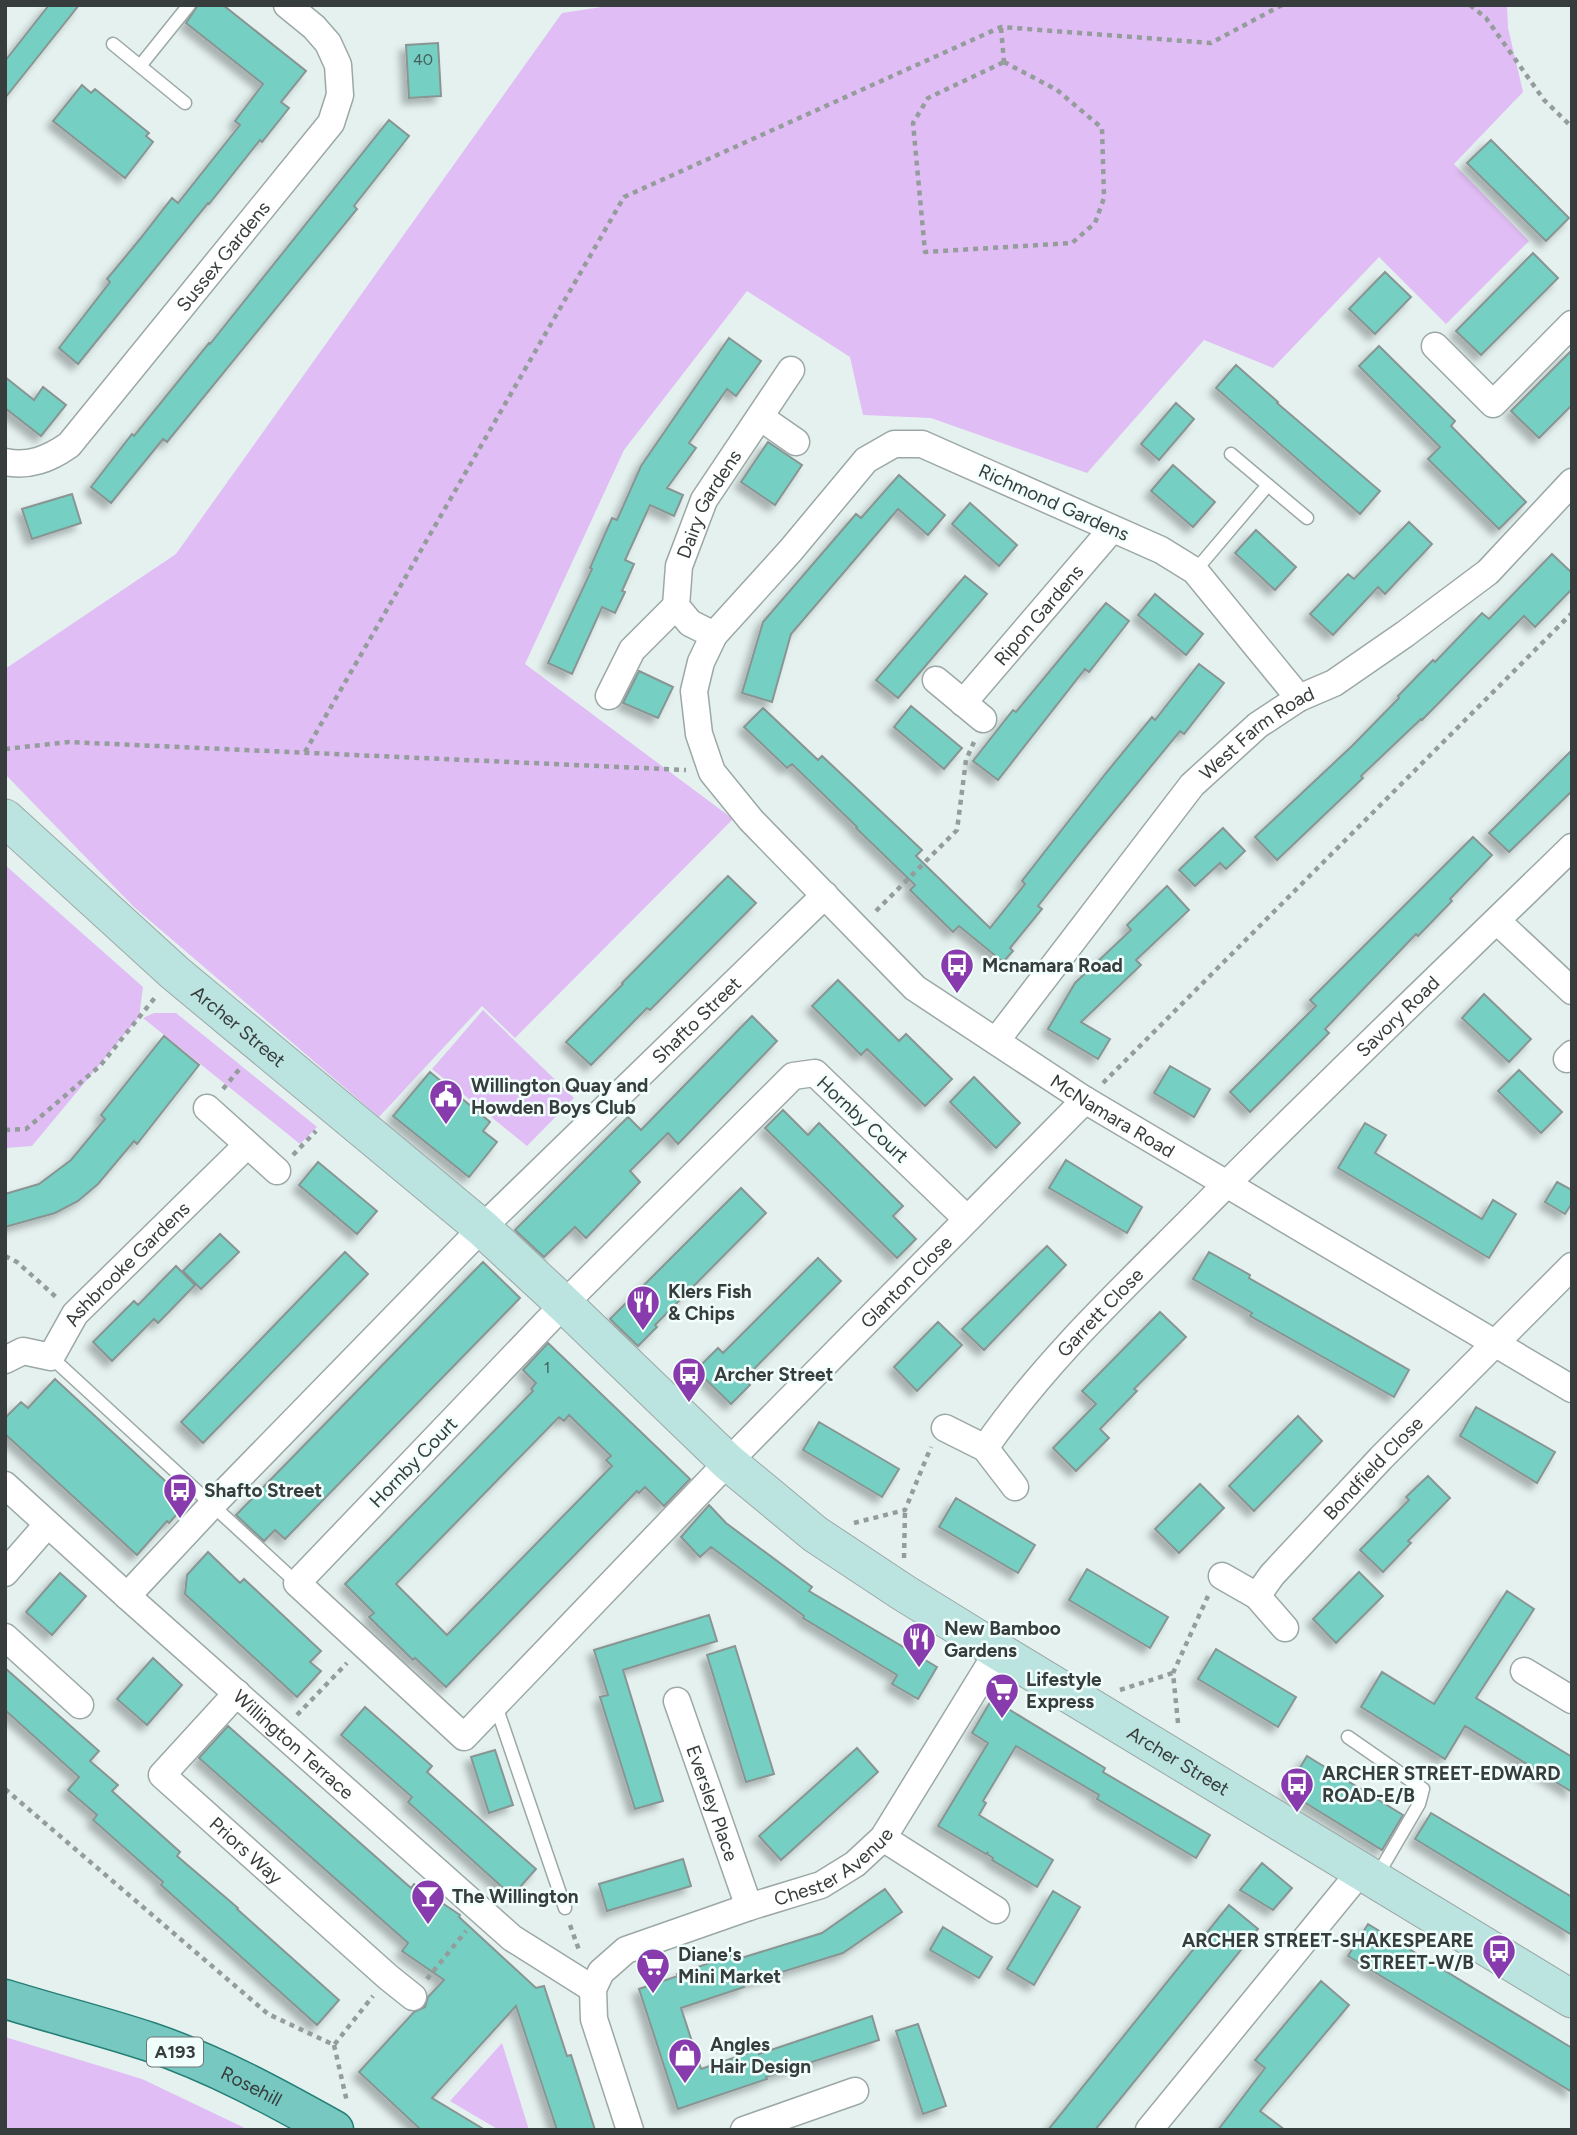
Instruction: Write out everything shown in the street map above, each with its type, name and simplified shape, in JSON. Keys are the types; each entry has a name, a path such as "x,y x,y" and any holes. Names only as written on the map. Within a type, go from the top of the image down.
{"main road":[{"name":"Archer Street","path":"5,818 175,973 482,1228 728,1462 816,1534 998,1651 1572,1999"},
{"name":"Rosehill","path":"5,2000 152,2043 261,2090 341,2118"}],"street":[{"name":"Sussex Gardens","path":"5,462 32,464 57,454 69,445 331,123 340,95 338,65 328,43 314,27 286,5"},
{"path":"1435,346 1493,404 1572,324"},
{"name":"Dairy Gardens","path":"676,606 679,566 704,500 791,370"},
{"path":"760,417 796,442"},
{"name":"Richmond Gardens","path":"714,635 791,550 866,460 894,444 922,444 1161,550 1195,571 1299,698"},
{"name":"West Farm Road","path":"996,1041 1192,785 1258,725 1299,698 1334,683 1488,572 1572,482"},
{"name":"Ripon Gardens","path":"973,711 1112,528"},
{"path":"609,696 632,650 676,606 690,622 714,635 701,662 694,691 699,734 712,772"},
{"path":"936,680 973,711"},
{"name":"McNamara Road","path":"712,772 751,820 915,988 1085,1100 1572,1389"},
{"name":"Savory Road","path":"1226,1184 1572,847"},
{"name":"Shafto Street","path":"127,1596 482,1228 825,895"},
{"path":"1497,920 1572,991"},
{"name":"Hornby Court","path":"297,1583 564,1304 793,1076 815,1073 967,1219"},
{"name":"Glanton Close","path":"728,1462 1085,1100"},
{"path":"207,1108 277,1171"},
{"name":"Ashbrooke Gardens","path":"51,1357 75,1314 247,1145"},
{"name":"Garrett Close","path":"985,1448 1034,1384 1087,1325 1226,1184"},
{"name":"Bondfield Close","path":"1257,1596 1272,1575 1381,1458 1572,1266"},
{"path":"5,1360 23,1351 51,1357"},
{"path":"941,1431 985,1448 1015,1487"},
{"path":"297,1583 464,1737 728,1462"},
{"name":"Willington Terrace","path":"5,1485 512,1938 593,1989"},
{"path":"5,1573 47,1525"},
{"path":"1222,1576 1257,1596 1285,1628"},
{"path":"5,1637 80,1705"},
{"name":"Chester Avenue","path":"593,1989 601,1972 625,1950 821,1885 855,1864 883,1838 998,1651"},
{"path":"1524,1671 1572,1700"},
{"name":"Priors Way","path":"237,1693 162,1775 413,1997"},
{"name":"Eversley Place","path":"677,1701 749,1907"},
{"path":"883,1838 996,1910"},
{"path":"1155,2128 1368,1875"},
{"path":"593,1989 594,2018 630,2130"},
{"path":"744,2130 855,2091"}],"lane":[{"path":"140,66 189,5"},
{"path":"113,44 185,103"},
{"path":"1231,454 1307,518"},
{"path":"1195,571 1268,485"},
{"path":"51,1357 297,1583"},
{"path":"495,1703 565,1908"},
{"path":"1348,1737 1423,1789 1419,1804 1368,1875"}],"path":[{"path":"305,752 624,197 1001,27 1211,43 1282,5"},
{"path":"1469,5 1486,18 1544,100 1572,127"},
{"path":"1001,27 1004,62"},
{"path":"1004,62 1058,90 1102,128 1104,198 1094,223 1073,243 925,252 913,122 928,98 1004,62"},
{"path":"1085,1100 1572,612"},
{"path":"858,929 957,830 973,711"},
{"path":"5,749 69,742 712,772"},
{"path":"5,1130 26,1129 100,1066 175,973"},
{"path":"207,1108 260,1044"},
{"path":"277,1171 340,1108"},
{"path":"5,1256 17,1262 75,1314"},
{"path":"904,1592 905,1510 941,1431"},
{"path":"816,1534 905,1510"},
{"path":"281,1733 364,1645"},
{"path":"1082,1702 1174,1673 1182,1762"},
{"path":"5,1788 268,2014 334,2045"},
{"path":"413,1997 482,1912"},
{"path":"341,2118 334,2045 388,1977"}],"shaded area":[{"path":"615,5 1507,5 1508,28 1523,92 1454,164 1529,241 1446,324 1379,257 1273,368 1204,340 1087,473 931,418 863,415 850,357 747,291 624,450 525,664 733,819 515,1038 482,1006 379,1117 134,907 5,774 5,669 176,554 562,13"},
{"path":"5,865 143,987 139,1017 32,1146 5,1148"},
{"path":"483,1010 574,1098 527,1146 432,1069"},
{"path":"154,1013 176,1013 317,1127 300,1144 143,1018"},
{"path":"5,2037 142,2079 249,2130 5,2130"},
{"path":"502,2043 529,2130 499,2130 450,2101"}],"building":[{"path":"49,5 79,5 5,98 5,61"},
{"path":"198,5 223,5 306,71 281,102 289,108 78,364 59,348 110,282 107,279 172,198 178,203 240,125 235,121 263,84 186,23"},
{"path":"438,43 441,96 409,98 406,45"},
{"path":"82,85 91,93 95,89 149,133 146,136 153,142 125,178 53,121"},
{"path":"389,120 409,136 354,206 357,209 167,442 163,439 111,503 91,487 132,434 134,436 210,344"},
{"path":"1491,140 1569,218 1546,241 1467,163"},
{"path":"1533,253 1558,278 1481,355 1456,331"},
{"path":"1385,272 1411,297 1375,334 1349,309"},
{"path":"729,338 761,361 736,396 727,389 689,443 696,448 667,488 683,495 674,516 650,505 625,560 634,564 622,591 625,592 615,613 602,607 572,674 548,663 592,569 590,568 612,518 617,520 641,466"},
{"path":"1379,346 1455,421 1451,426 1526,502 1499,529 1428,459 1440,447 1359,366"},
{"path":"1572,350 1572,405 1539,438 1511,411"},
{"path":"1236,365 1380,491 1360,514 1216,388"},
{"path":"5,377 34,400 43,387 66,405 41,436 5,408"},
{"path":"1176,403 1194,419 1159,460 1141,444"},
{"path":"768,442 802,465 775,505 741,482"},
{"path":"1173,465 1215,502 1193,527 1151,491"},
{"path":"899,475 945,515 928,535 898,509 791,634 772,702 742,693 763,622 856,514 861,518"},
{"path":"72,494 81,523 32,539 22,509"},
{"path":"970,503 1017,545 999,566 952,524"},
{"path":"1409,522 1432,544 1385,594 1378,587 1333,635 1310,614 1348,574 1354,579"},
{"path":"1256,530 1296,567 1275,590 1235,553"},
{"path":"1552,554 1572,573 1572,589 1535,627 1524,616 1422,720 1277,860 1255,837 1352,746 1433,660 1435,662 1482,613 1489,619"},
{"path":"965,576 987,594 898,698 876,680"},
{"path":"1155,594 1203,634 1186,655 1138,615"},
{"path":"1106,603 1129,621 1089,672 1085,669 998,780 973,761 1013,710 1016,712"},
{"path":"1199,664 1224,683 1184,734 1180,731 1038,906 1042,909 1010,948 1013,951 1003,962 959,926 953,932 910,890 915,885 857,827 792,764 787,768 744,727 763,708 818,760 822,756 922,850 916,856 990,928 1025,884 1022,881 1106,773 1152,717 1155,720"},
{"path":"639,671 673,687 658,718 623,703"},
{"path":"911,706 962,748 944,769 894,727"},
{"path":"1572,750 1572,791 1509,852 1489,833"},
{"path":"1223,828 1245,851 1226,869 1220,863 1195,886 1179,870"},
{"path":"1473,837 1492,855 1450,899 1452,901 1418,936 1416,934 1325,1029 1329,1033 1250,1112 1230,1092 1316,1006 1310,1000"},
{"path":"728,876 756,903 591,1065 566,1042"},
{"path":"1167,886 1189,910 1136,960 1141,965 1081,1022 1110,1039 1098,1059 1048,1029 1075,983 1131,930 1127,925"},
{"path":"838,980 899,1041 906,1034 952,1079 925,1106 867,1049 861,1055 812,1006"},
{"path":"1484,994 1531,1039 1509,1062 1462,1018"},
{"path":"752,1016 777,1041 678,1144 668,1133 630,1171 640,1182 586,1238 575,1227 544,1257 515,1230 628,1117 641,1130"},
{"path":"164,1036 199,1065 137,1144 134,1141 98,1184 78,1201 55,1213 5,1227 5,1194 39,1184 71,1160 105,1119 101,1115"},
{"path":"1170,1066 1210,1089 1194,1117 1154,1093"},
{"path":"1519,1070 1562,1112 1541,1133 1498,1091"},
{"name":"Willington Quay and Howden Boys Club","path":"430,1072 490,1122 483,1131 497,1142 469,1177 393,1116"},
{"path":"974,1077 1020,1123 996,1148 950,1102"},
{"path":"783,1110 808,1135 819,1123 903,1206 893,1216 916,1239 897,1258 765,1128"},
{"path":"1365,1123 1386,1135 1375,1153 1482,1219 1493,1200 1516,1214 1489,1258 1338,1168"},
{"path":"1066,1160 1142,1207 1127,1233 1049,1188"},
{"path":"318,1162 377,1211 357,1234 299,1185"},
{"path":"1557,1182 1572,1190 1572,1203 1565,1214 1545,1202"},
{"path":"741,1188 766,1213 655,1325 657,1327 638,1346 610,1319"},
{"path":"220,1234 239,1252 201,1289 183,1271"},
{"path":"1047,1246 1066,1265 984,1350 962,1329"},
{"path":"345,1252 368,1274 203,1443 181,1422"},
{"path":"1209,1252 1409,1370 1394,1397 1250,1316 1252,1313 1193,1279"},
{"path":"818,1258 841,1281 744,1379 750,1385 731,1404 696,1370 718,1348 723,1353"},
{"path":"483,1262 520,1298 285,1539 275,1530 264,1541 236,1515"},
{"path":"176,1266 195,1285 158,1323 154,1319 112,1361 93,1342 134,1301 138,1305"},
{"path":"1160,1312 1186,1337 1134,1389 1137,1391 1100,1429 1109,1438 1076,1471 1053,1448 1096,1404 1082,1391"},
{"path":"938,1322 962,1345 917,1391 894,1367"},
{"path":"548,1343 690,1479 664,1506 645,1487 639,1493 637,1491 446,1687 415,1658 413,1660 369,1617 374,1613 345,1584 533,1391 531,1389 536,1383 523,1370","holes":["569,1415 611,1456 606,1460 612,1466 447,1635 396,1584 559,1417 564,1421"]},
{"path":"55,1379 188,1502 137,1555 5,1434 5,1418 21,1402 28,1408"},
{"path":"1476,1407 1555,1452 1537,1483 1460,1436"},
{"path":"1298,1416 1322,1441 1254,1511 1229,1486"},
{"path":"819,1422 899,1469 882,1497 803,1450"},
{"path":"1428,1476 1450,1498 1408,1541 1411,1543 1383,1572 1360,1550 1409,1500 1406,1497"},
{"path":"1200,1484 1224,1508 1179,1553 1155,1529"},
{"path":"956,1498 1035,1545 1018,1573 939,1527"},
{"path":"709,1505 726,1523 812,1587 809,1591 937,1667 918,1699 892,1684 897,1675 803,1618 804,1616 711,1547 700,1557 681,1537"},
{"path":"208,1552 240,1583 244,1579 321,1651 310,1662 321,1671 297,1697 185,1594 187,1575"},
{"path":"1087,1569 1168,1617 1150,1648 1069,1600"},
{"path":"1359,1572 1383,1596 1336,1643 1313,1619"},
{"path":"60,1573 86,1596 52,1635 26,1612"},
{"path":"1507,1591 1534,1609 1476,1698 1572,1757 1572,1792 1465,1726 1445,1759 1361,1707 1382,1672 1434,1704"},
{"path":"709,1615 717,1641 623,1670 663,1801 635,1809 600,1697 608,1695 594,1650"},
{"path":"735,1646 774,1774 746,1782 707,1655"},
{"path":"1216,1649 1296,1697 1278,1727 1198,1679"},
{"path":"153,1658 182,1685 147,1725 117,1699"},
{"path":"5,1668 99,1751 90,1761 118,1785 112,1791 180,1852 177,1856 339,2000 317,2025 93,1820 97,1815 68,1790 79,1777 5,1710"},
{"path":"992,1699 1105,1768 1103,1772 1210,1835 1196,1858 1097,1799 1099,1795 1016,1746 983,1801 986,1803 979,1815 1053,1860 1037,1887 992,1860 988,1852 986,1854 938,1826 988,1743 972,1733"},
{"path":"365,1707 432,1766 427,1772 536,1869 512,1896 408,1802 412,1797 341,1735"},
{"path":"228,1726 411,1888 414,1884 460,1915 459,1917 536,1988 544,1986 567,2056 571,2055 595,2130 557,2130 516,2006 432,2098 485,2130 421,2130 359,2072 414,2012 425,2007 428,1997 444,1980 402,1951 408,1943 199,1758"},
{"path":"857,1748 878,1772 781,1860 759,1836"},
{"path":"495,1750 513,1805 489,1813 471,1757"},
{"path":"1307,1756 1403,1815 1382,1850 1286,1791"},
{"path":"1431,1813 1572,1897 1572,1935 1415,1839"},
{"path":"683,1859 691,1886 607,1911 599,1884"},
{"path":"1262,1863 1292,1888 1273,1910 1240,1890"},
{"path":"885,1889 902,1912 843,1953 743,1984 744,1987 681,2008 701,2069 757,2050 759,2054 872,2016 879,2040 678,2109 639,1989 733,1955 735,1960 822,1933"},
{"path":"1053,1891 1080,1907 1034,1985 1007,1969"},
{"path":"1229,1905 1258,1929 1095,2130 1048,2130"},
{"path":"1368,1924 1572,2048 1572,2092 1348,1956"},
{"path":"943,1927 992,1957 979,1978 930,1950"},
{"path":"1321,1981 1349,2005 1260,2111 1285,2130 1218,2130 1265,2068 1255,2060"},
{"path":"918,2024 946,2106 923,2114 896,2031"}],"place":[{"name":"Mcnamara Road","path":"957,995"},
{"name":"Willington Quay and Howden Boys Club","path":"446,1126"},
{"name":"Klers Fish & Chips","path":"643,1332"},
{"name":"Archer Street","path":"689,1404"},
{"name":"Shafto Street","path":"180,1520"},
{"name":"New Bamboo Gardens","path":"919,1669"},
{"name":"Lifestyle Express","path":"1002,1720"},
{"name":"ARCHER STREET-EDWARD ROAD-E/B","path":"1297,1814"},
{"name":"The Willington","path":"428,1926"},
{"name":"ARCHER STREET-SHAKESPEARE STREET-W/B","path":"1499,1981"},
{"name":"Diane's Mini Market","path":"653,1995"},
{"name":"Angles Hair Design","path":"685,2085"}]}
